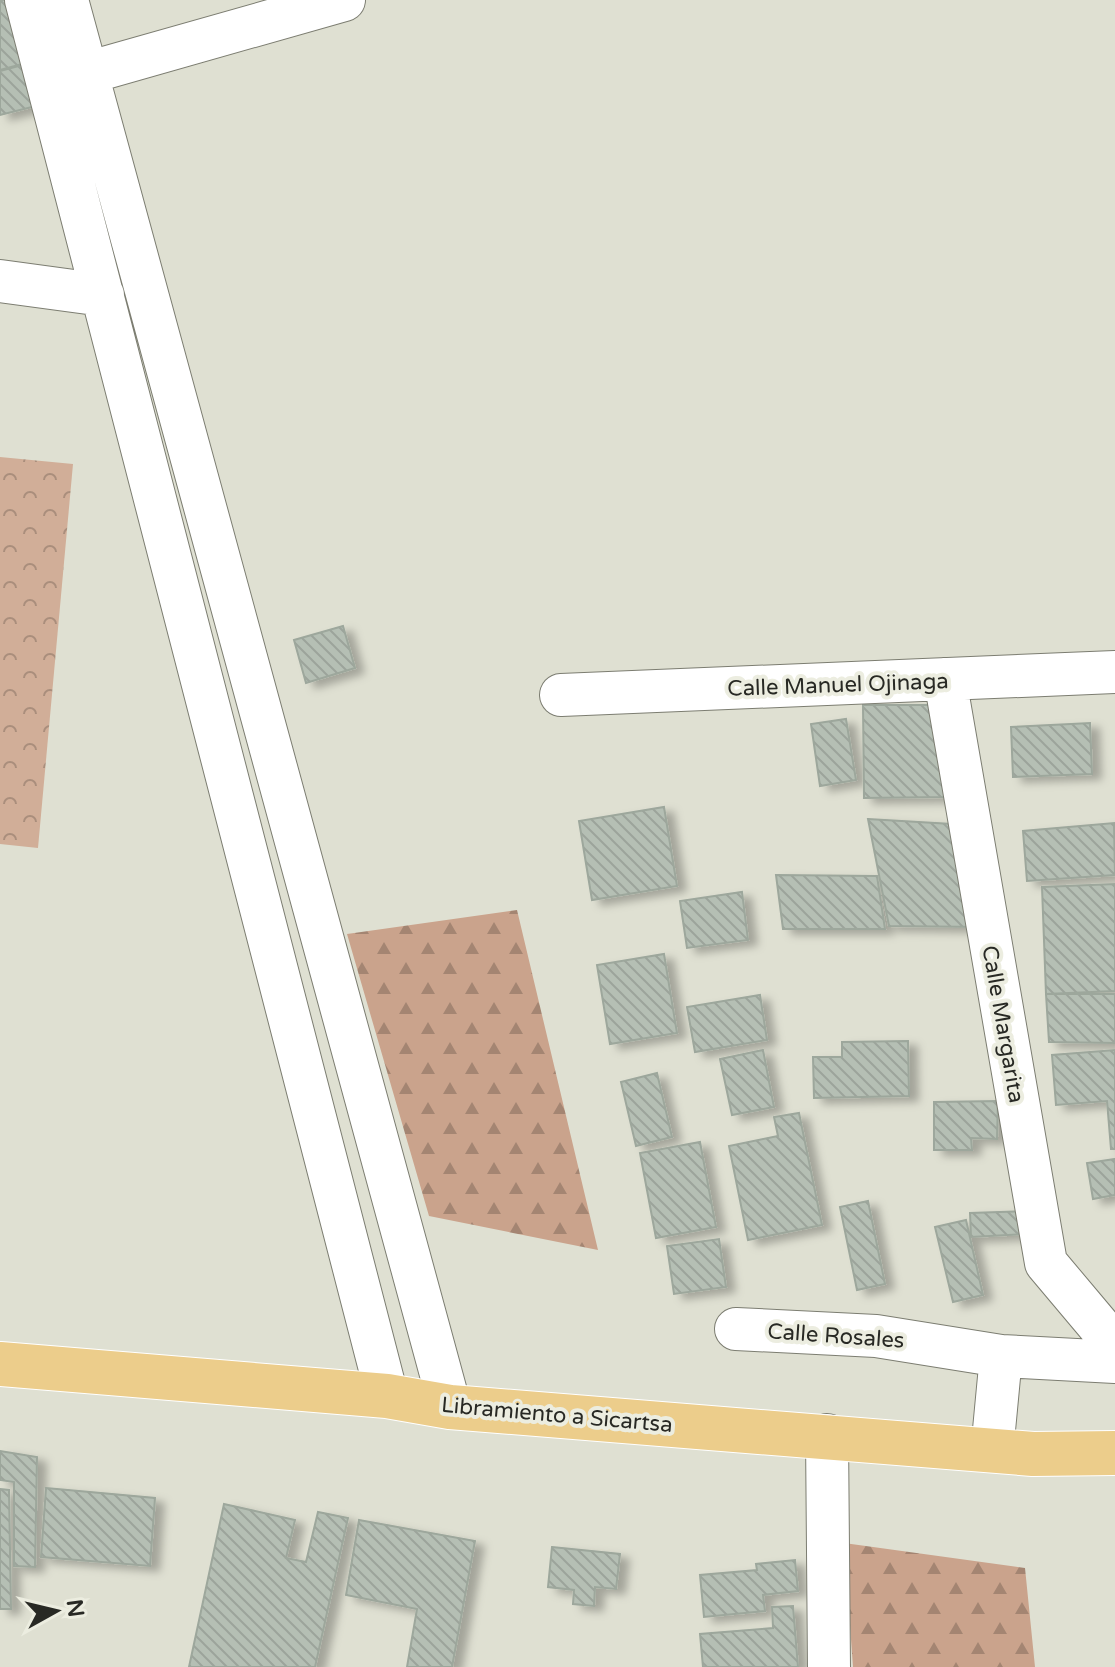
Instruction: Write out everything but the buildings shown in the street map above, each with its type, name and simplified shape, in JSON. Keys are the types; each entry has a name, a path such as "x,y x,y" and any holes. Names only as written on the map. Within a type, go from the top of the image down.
{"main road":[{"name":"Libramiento a Sicartsa","path":"0,1364 387,1396 450,1407 827,1435 992,1451 1115,1453"}],"street":[{"path":"26,0 387,1396"},
{"path":"67,0 450,1407"},
{"path":"87,73 344,0"},
{"path":"0,281 103,295"},
{"name":"Calle Manuel Ojinaga","path":"561,695 1115,672"},
{"name":"Calle Margarita","path":"945,679 1046,1263 1115,1345"},
{"name":"Calle Rosales","path":"736,1329 876,1336 936,1343 1001,1356 1115,1362"},
{"path":"992,1451 1001,1356"},
{"path":"827,1435 829,1667"}],"green space":[{"path":"0,457 73,464 38,848 0,844"},
{"path":"517,910 598,1250 429,1216 347,934"},
{"path":"844,1543 1025,1568 1035,1667 853,1667"}]}
